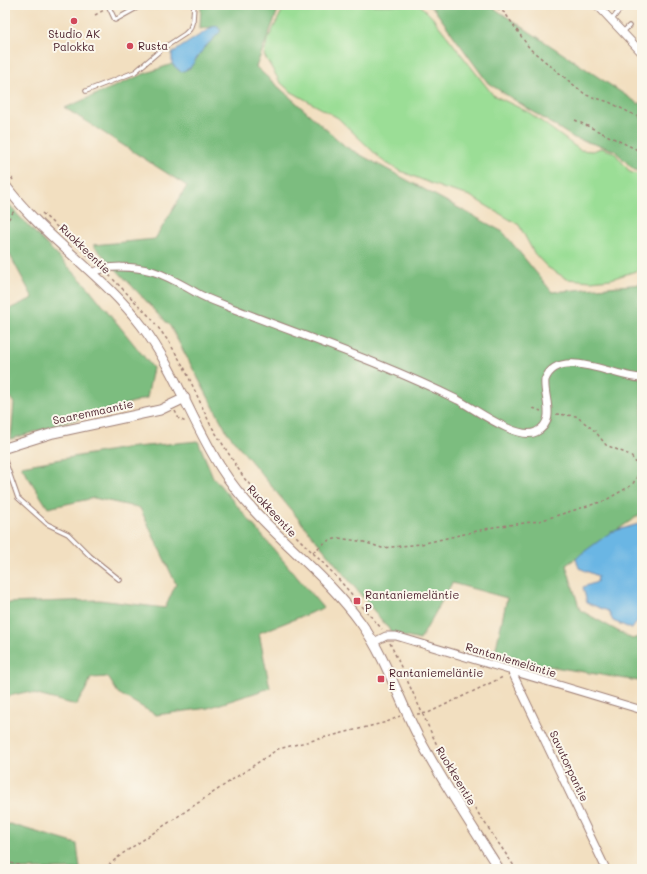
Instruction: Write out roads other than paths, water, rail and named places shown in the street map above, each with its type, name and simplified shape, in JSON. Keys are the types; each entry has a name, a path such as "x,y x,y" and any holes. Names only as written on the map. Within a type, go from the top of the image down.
{"street":[{"path":"597,5 642,53"},
{"name":"Ruokkeentie","path":"5,185 19,202 93,273 140,324 154,343 221,467 240,495 261,520 335,591 354,614 374,642 436,769 499,869"},
{"path":"93,273 102,269 141,269 162,275 207,298 368,359 411,378 457,400 516,432 528,434 540,430 547,420 549,414 545,380 549,373 560,366 583,364 607,368 632,377 642,378"},
{"name":"Saarenmaantie","path":"5,448 53,433 160,410 185,398"},
{"name":"Rantaniemeläntie","path":"374,642 386,636 396,636 642,710"},
{"name":"Savutorpantie","path":"512,672 606,869"}],"lane":[{"path":"108,5 115,20 142,5"},
{"path":"86,91 135,72 162,49 185,34 190,29 193,20 194,5"},
{"path":"612,20 620,9"},
{"path":"622,32 629,26"},
{"path":"5,461 18,498 47,524 68,534 90,556 120,580"}],"water":[{"path":"217,26 221,31 204,48 190,68 181,72 172,64 172,53 212,27"},
{"path":"642,523 642,621 638,620 632,629 613,621 608,611 587,603 583,587 597,582 598,576 579,568 576,559 611,532"}],"place":[{"name":"Studio AK Palokka","path":"74,21"},
{"name":"Rusta","path":"130,46"},
{"name":"Rantaniemeläntie P","path":"357,601"},
{"name":"Rantaniemeläntie E","path":"381,679"}]}
